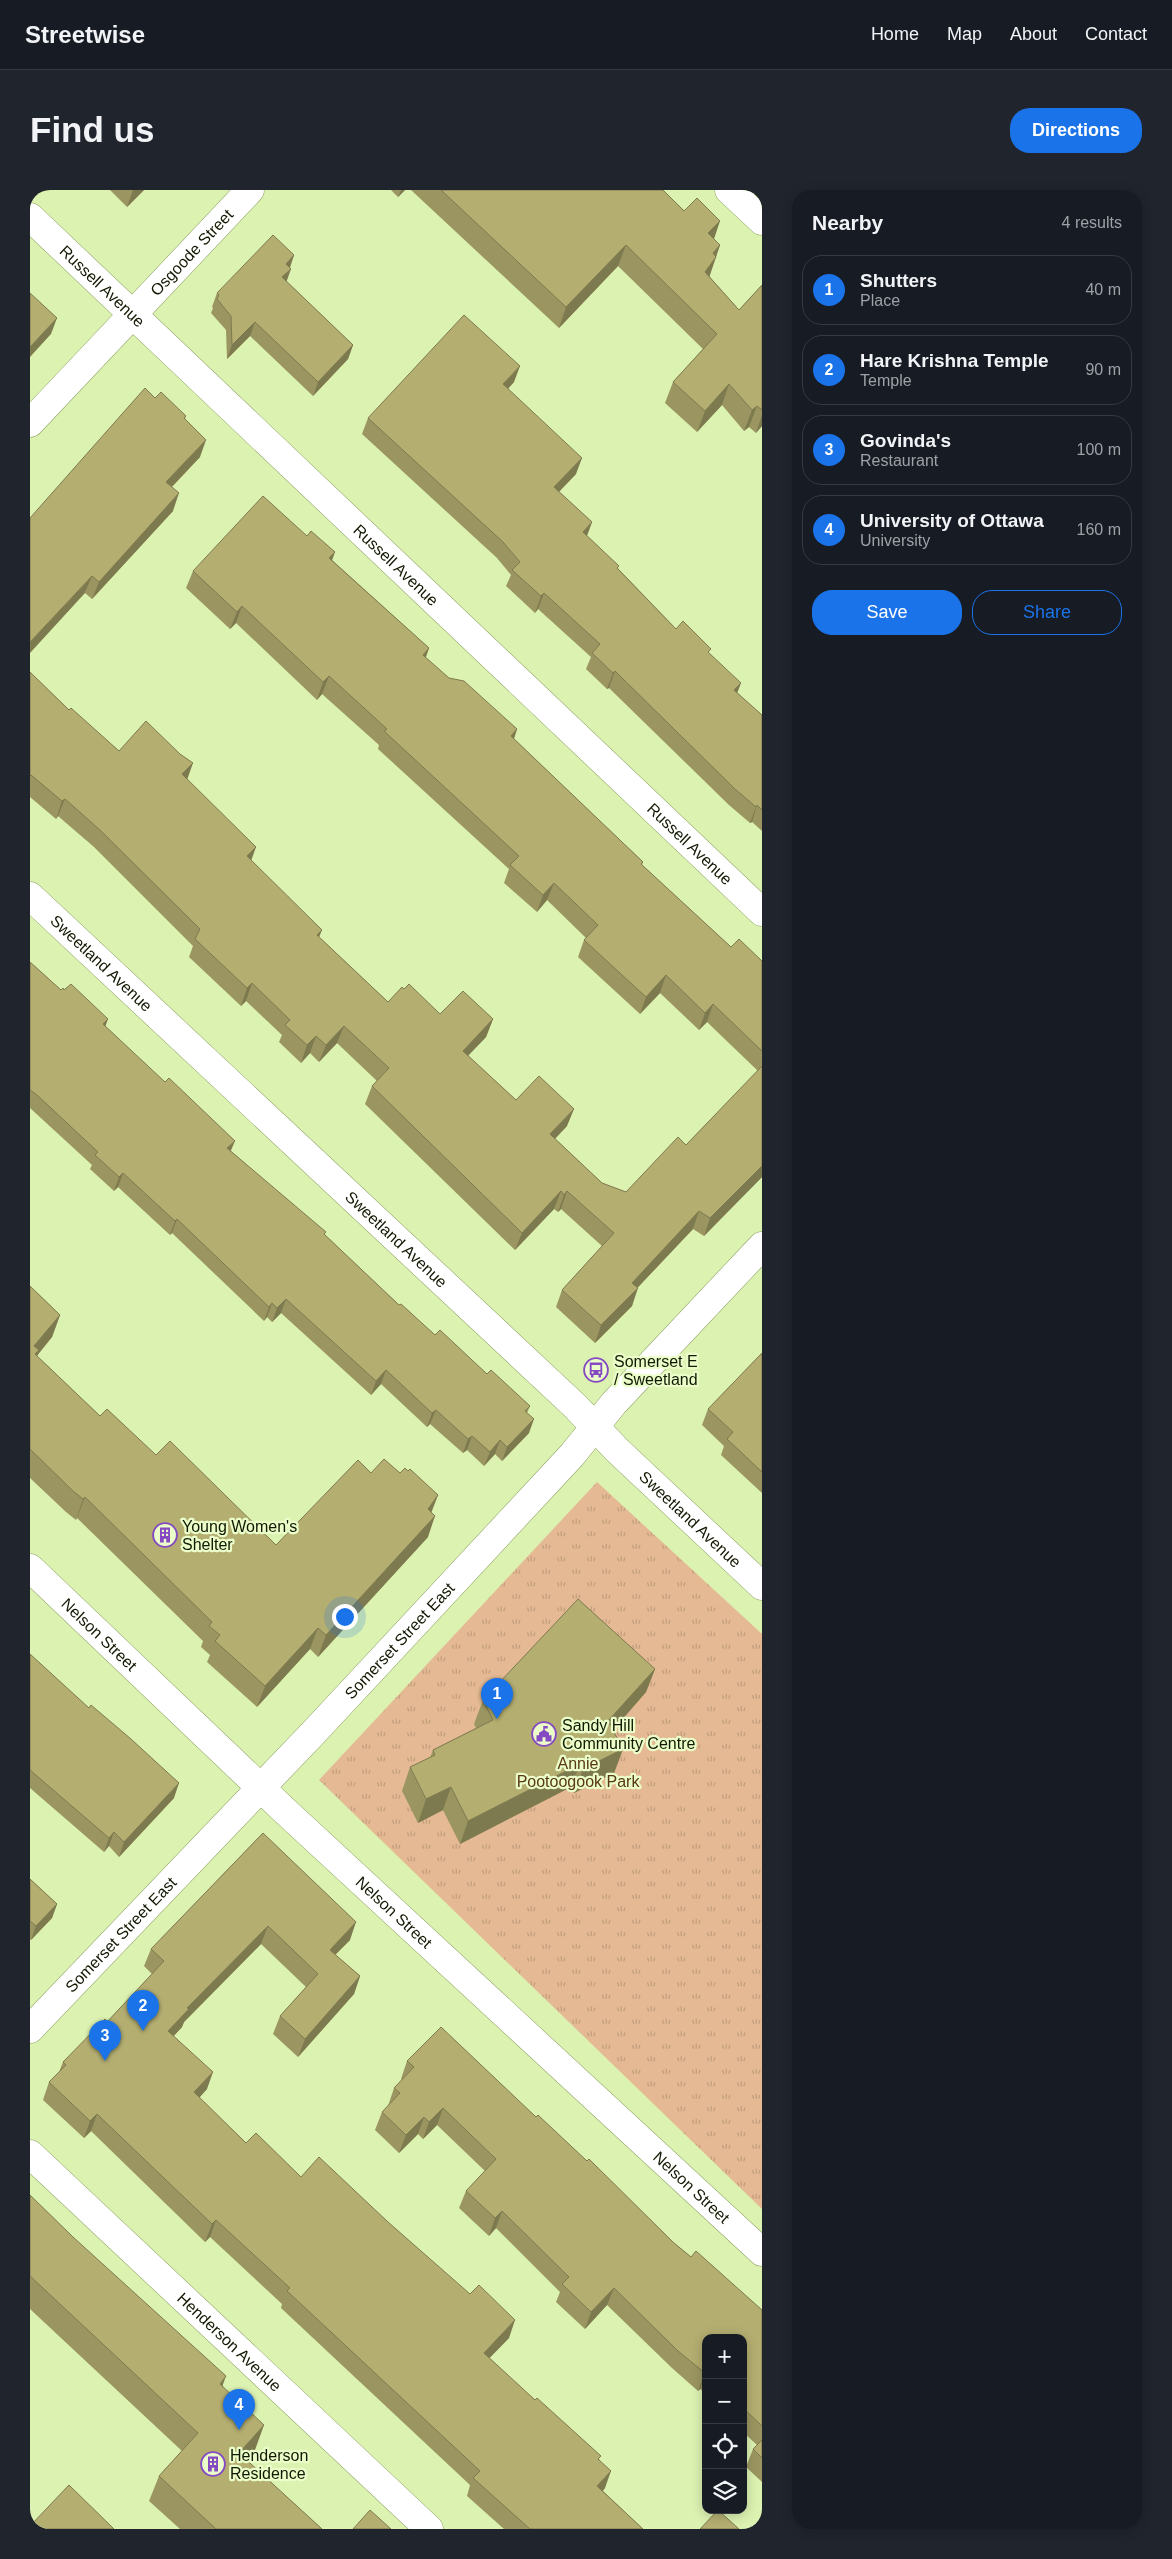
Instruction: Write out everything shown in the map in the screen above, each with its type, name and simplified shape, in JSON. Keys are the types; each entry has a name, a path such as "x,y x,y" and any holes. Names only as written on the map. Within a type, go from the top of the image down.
{"street":[{"name":"Osgoode Street","path":"30,423 250,190"},
{"path":"729,190 762,221"},
{"name":"Russell Avenue","path":"30,217 762,912"},
{"name":"Sweetland Avenue","path":"30,896 594,1425 617,1450 762,1586"},
{"name":"Somerset Street East","path":"30,2029 260,1788 559,1469 594,1425 762,1246"},
{"name":"Nelson Street","path":"30,1568 260,1788 762,2252"},
{"name":"Henderson Avenue","path":"30,2154 429,2529"}],"green space":[{"name":"Annie Pootoogook Park","path":"597,1482 762,1634 762,2209 319,1780"}],"building":[{"path":"441,190 663,190 684,211 697,198 720,221 708,233 720,245 713,253 716,257 705,272 739,310 762,285 762,410 757,406 752,410 729,384 705,411 673,382 717,334 626,245 566,307"},
{"path":"273,235 294,255 286,264 291,269 282,277 353,345 318,382 255,322 232,345 231,316 217,299 219,295 217,293"},
{"path":"30,293 57,318 30,347"},
{"path":"464,315 520,366 503,384 582,458 554,487 592,522 583,532 619,566 617,568 676,629 683,621 711,649 708,652 741,683 734,690 762,715 762,810 735,789 615,671 613,673 592,653 600,644 544,593 541,596 512,570 520,562 503,542 368,418"},
{"path":"145,388 155,398 161,392 186,416 184,418 206,440 166,482 179,493 99,582 92,576 30,642 30,518"},
{"path":"263,496 307,536 311,531 335,552 329,558 429,648 423,655 449,678 464,681 517,729 511,736 643,862 641,864 731,947 739,939 762,961 762,1051 713,1004 705,1013 666,975 646,997 584,940 598,925 554,883 543,895 510,865 519,856 384,731 387,729 329,676 323,682 242,606 237,612 193,571"},
{"path":"30,672 69,710 71,708 119,751 146,721 180,754 193,763 182,774 256,847 247,856 322,930 317,935 388,1002 402,987 404,989 409,984 440,1014 463,991 493,1019 463,1051 516,1100 539,1076 574,1109 550,1134 602,1183 626,1192 678,1137 686,1145 762,1066 762,1166 710,1218 699,1211 632,1283 638,1288 601,1325 562,1290 614,1233 567,1191 564,1195 561,1191 522,1233 372,1086 389,1068 344,1026 326,1045 316,1036 307,1045 285,1025 290,1020 252,983 247,988 195,939 200,929 100,830 65,799 62,801 30,776"},
{"path":"30,962 61,990 63,988 64,990 71,984 108,1019 103,1024 165,1082 169,1078 235,1141 227,1148 326,1232 324,1234 399,1305 401,1304 435,1335 440,1330 487,1374 491,1370 530,1406 525,1411 534,1419 507,1447 500,1440 490,1452 472,1436 468,1439 436,1410 432,1413 386,1370 376,1381 286,1299 277,1308 272,1303 269,1307 177,1219 175,1221 123,1173 119,1177 95,1155 98,1152 30,1090"},
{"path":"30,1286 60,1315 34,1346 39,1350 35,1354 100,1416 107,1409 156,1455 170,1441 276,1545 358,1460 371,1473 384,1459 400,1473 405,1468 408,1471 410,1469 438,1495 428,1509 435,1516 326,1635 318,1628 265,1686 215,1641 220,1635 209,1626 212,1622 85,1497 83,1499 73,1491 30,1449"},
{"path":"762,1353 762,1472 727,1439 733,1432 708,1409"},
{"name":"Sandy Hill Community Centre","path":"578,1599 655,1669 608,1721 623,1749 583,1769 580,1764 468,1821 451,1787 426,1799 410,1767 435,1755 433,1750 493,1720 483,1700"},
{"path":"30,1654 89,1708 91,1705 179,1783 124,1842 114,1832 109,1838 30,1770"},
{"path":"263,1833 356,1922 330,1950 360,1976 305,2039 280,2016 318,1974 268,1926 187,2008 189,2009 168,2031 213,2072 194,2092 246,2143 256,2133 301,2177 319,2157 388,2222 470,2294 479,2285 515,2320 484,2353 535,2400 537,2398 601,2456 598,2459 611,2471 597,2486 643,2529 530,2529 473,2478 480,2471 287,2291 290,2288 216,2220 212,2224 97,2114 90,2121 49,2082 66,2065 63,2062 105,2019 107,2022 164,1961 151,1949"},
{"path":"30,1879 57,1904 36,1926 30,1921"},
{"path":"441,2027 536,2117 538,2115 587,2161 589,2159 674,2243 691,2257 696,2251 762,2310 762,2426 747,2412 747,2334 702,2334 702,2371 678,2351 614,2288 591,2312 562,2284 569,2277 502,2211 495,2218 466,2191 496,2159 443,2108 429,2122 424,2117 406,2135 382,2112 400,2093 394,2088 414,2067 407,2061"},
{"path":"30,2195 73,2237 226,2376 220,2384 264,2425 239,2453 322,2529 216,2529 159,2476 198,2433 30,2276"},
{"path":"762,2440 762,2458 753,2449"},
{"path":"69,2485 114,2529 30,2529 30,2526"},
{"path":"370,2510 391,2529 353,2529"},
{"path":"714,2514 722,2514 739,2529 700,2529"}],"place":[{"name":"Somerset E / Sweetland","path":"596,1370"},
{"name":"Young Women's Shelter","path":"165,1535"},
{"name":"Shutters","path":"497,1719"},
{"name":"Sandy Hill Community Centre","path":"544,1734"},
{"name":"Hare Krishna Temple","path":"143,2031"},
{"name":"Govinda's","path":"105,2061"},
{"name":"University of Ottawa","path":"239,2430"},
{"name":"Henderson Residence","path":"213,2464"}]}
